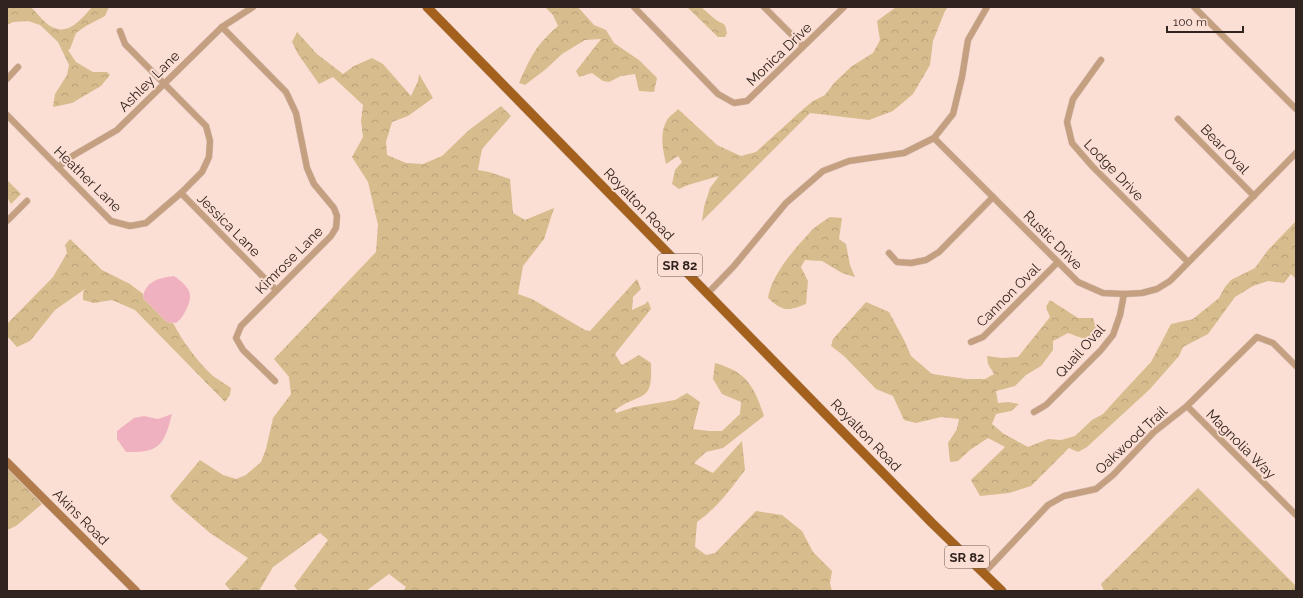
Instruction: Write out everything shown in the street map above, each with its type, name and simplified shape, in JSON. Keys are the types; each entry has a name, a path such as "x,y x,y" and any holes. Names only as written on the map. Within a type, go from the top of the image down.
{"main road":[{"name":"Royalton Road","path":"428,7 932,523 984,573"},
{"name":"SR 82","path":"984,573 1002,591"}],"street":[{"name":"Ashley Lane","path":"58,167 74,155 117,130 222,27 254,7"},
{"name":"Monica Drive","path":"634,7 718,94 734,104 747,101 844,7"},
{"path":"764,7 803,46"},
{"path":"708,293 734,266 786,203 823,171 849,161 904,153 934,138 953,114 962,77 968,40 987,7"},
{"path":"1194,7 1296,109"},
{"name":"Kimrose Lane","path":"222,27 286,92 296,113 307,168 314,184 334,208 337,216 336,228 331,236 241,326 236,338 243,350 275,381"},
{"name":"Heather Lane","path":"7,115 111,221 130,226 146,223 181,193 202,172 209,157 210,141 206,126 125,44 120,31"},
{"name":"Lodge Drive","path":"1101,60 1073,99 1067,122 1072,143 1092,166 1188,262"},
{"path":"7,79 18,67"},
{"name":"Bear Oval","path":"1178,119 1254,196"},
{"name":"Rustic Drive","path":"934,138 1078,282 1103,293 1124,294 1142,292 1157,288 1170,280 1296,153"},
{"name":"Jessica Lane","path":"181,193 276,290"},
{"path":"889,253 896,262 911,263 926,260 939,252 993,197"},
{"path":"7,221 26,201"},
{"name":"Cannon Oval","path":"971,342 983,337 1058,262"},
{"name":"Quail Oval","path":"1034,412 1046,404 1101,350 1113,335 1120,315 1124,294"},
{"name":"Oakwood Trail","path":"984,573 1048,506 1064,496 1096,489 1113,475 1154,432 1187,406 1257,337 1272,343 1296,366"},
{"name":"Magnolia Way","path":"1187,406 1296,515"},
{"name":"Akins Road","path":"7,462 136,591"}],"green space":[{"path":"7,7 31,7 52,27 64,29 69,28 79,21 92,7 109,7 105,16 76,33 70,49 68,50 76,62 93,72 107,72 110,75 101,86 72,103 53,107 55,94 67,75 69,65 58,42 40,25 28,21 13,22 7,25"},
{"path":"545,7 578,7 594,25 606,30 614,43 639,60 657,78 654,92 639,91 635,74 621,76 609,82 603,81 592,73 579,77 576,71 601,39 585,40 562,54 546,69 525,85 519,83 527,65 539,45 558,26 553,15"},
{"path":"687,7 701,7 716,20 725,25 727,33 725,37 718,37"},
{"path":"896,7 948,7 933,41 930,65 913,94 893,111 869,120 810,113 702,221 704,207 710,188 719,176 679,189 672,184 675,170 682,162 678,156 666,164 662,136 669,117 678,109 717,145 741,156 756,152 813,101 825,95 834,83 852,66 873,53 880,40 877,21"},
{"path":"297,32 317,54 343,74 354,66 372,58 383,64 411,96 418,81 419,74 433,98 408,116 392,122 386,142 387,155 406,163 423,164 442,156 469,130 501,106 511,116 482,149 478,170 510,179 513,213 525,220 554,208 544,239 523,266 518,294 532,299 585,330 590,331 637,279 641,289 633,297 632,310 648,301 651,309 615,354 622,365 639,355 651,363 650,385 648,391 644,395 624,404 615,410 616,413 634,407 675,400 687,393 700,402 693,429 722,431 740,414 741,402 722,394 713,379 715,363 735,371 742,376 753,388 764,416 723,448 706,452 694,463 713,473 742,441 745,470 717,504 697,522 695,547 706,555 715,553 756,511 782,515 802,531 813,552 832,571 830,583 832,591 403,591 406,587 389,574 366,591 299,591 294,586 328,540 320,533 273,567 259,591 231,591 225,584 248,558 210,533 174,502 170,496 200,460 223,475 236,479 246,475 261,462 266,449 273,418 291,394 289,377 274,359 376,252 378,225 368,182 352,157 363,137 361,121 363,105 333,77 319,84 298,54 292,42"},
{"path":"7,180 21,194 11,204 7,197"},
{"path":"830,217 842,218 839,239 846,244 850,265 855,277 842,273 822,261 805,260 801,267 808,281 806,304 790,309 778,306 768,298 770,289 779,271 812,230"},
{"path":"1296,221 1296,279 1291,274 1284,283 1268,281 1253,286 1235,297 1208,334 1183,347 1179,356 1150,389 1087,447 1078,452 1069,448 1031,486 1009,493 980,496 971,480 1005,447 988,438 970,450 958,461 950,462 948,443 957,429 959,419 941,417 916,423 904,420 893,396 876,389 844,356 831,346 833,339 866,302 889,312 911,356 932,374 967,379 985,379 994,374 988,364 987,356 1002,358 1018,357 1050,317 1046,307 1050,300 1078,318 1093,318 1099,337 1090,341 1068,333 1053,341 1053,350 1041,366 1026,375 1015,386 996,391 998,403 1008,402 1019,404 1011,411 996,414 992,424 1004,434 1028,447 1048,439 1061,440 1075,436 1092,420 1103,414 1151,362 1171,324 1193,319 1219,298 1231,280 1255,268 1268,250"},
{"path":"70,239 102,270 130,284 143,294 143,298 167,322 173,323 181,337 201,364 213,376 231,388 230,395 225,402 135,310 112,300 94,303 83,300 83,293 85,289 55,310 30,341 17,347 7,336 7,324 53,277 67,253 65,245"},
{"path":"7,468 42,504 16,526 7,530"},
{"path":"1198,488 1296,586 1296,591 1104,591 1101,584"}],"shaded area":[{"path":"174,276 183,283 189,290 190,294 189,304 182,317 176,323 167,322 143,298 144,292 154,281"},
{"path":"172,414 163,440 153,449 137,452 126,452 117,439 117,431 134,418 144,416 158,419"}]}
